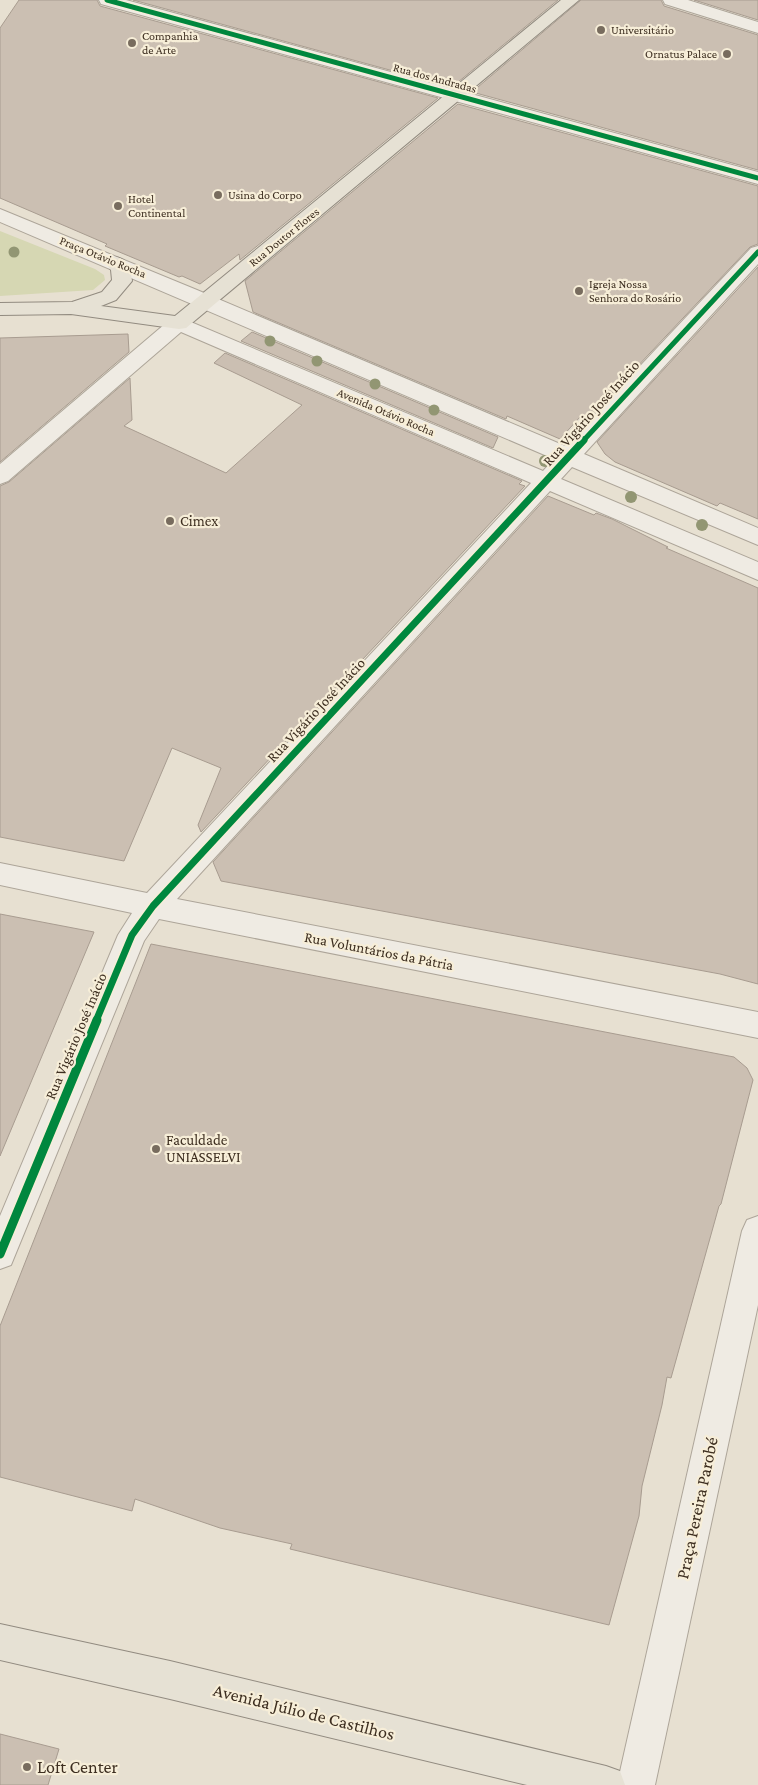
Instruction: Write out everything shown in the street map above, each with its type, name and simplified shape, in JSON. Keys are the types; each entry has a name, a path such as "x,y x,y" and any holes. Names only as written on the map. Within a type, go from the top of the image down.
{"main road":[{"name":"Rua Doutor Flores","path":"180,323 570,0"},
{"path":"71,308 97,301 108,296 113,291 122,281 121,269 115,262"},
{"name":"Avenida Otávio Rocha","path":"0,309 71,308 180,323"},
{"name":"Avenida Júlio de Castilhos","path":"0,1642 180,1682 606,1785"}],"street":[{"name":"Rua dos Andradas","path":"107,0 758,178"},
{"path":"671,0 758,28"},
{"name":"Praça Otávio Rocha","path":"0,215 207,300"},
{"name":"Rua Vigário José Inácio","path":"0,1254 132,935 154,906 758,252"},
{"path":"207,300 758,537"},
{"name":"Rua Doutor Flores","path":"0,476 180,323"},
{"name":"Avenida Otávio Rocha","path":"180,323 758,572"},
{"name":"Rua Voluntários da Pátria","path":"0,874 758,1025"},
{"name":"Praça Pereira Parobé","path":"636,1785 758,1232"}],"green space":[{"path":"0,231 95,269 104,275 105,280 93,290 0,296"}],"building":[{"path":"19,0 97,0 100,6 438,98 240,260 239,254 200,284 105,246 107,244 0,198 0,28"},
{"path":"133,0 558,0 452,87"},
{"path":"581,0 661,0 664,6 758,35 758,170 472,92"},
{"path":"694,0 758,0 758,20"},
{"path":"458,104 758,186 758,244 750,247 584,423 580,417 560,439 507,416 506,419 253,312 245,281"},
{"path":"758,267 758,519 720,503 717,506 615,462 605,454 597,442"},
{"path":"252,332 498,437 493,448 241,341"},
{"path":"128,334 129,352 0,462 0,338"},
{"path":"225,353 522,481 519,484 525,486 201,832 198,825 221,768 172,748 124,861 0,837 0,486 9,482 130,378 132,420 124,426 226,473 302,405 214,363"},
{"path":"548,496 594,515 596,513 612,519 668,547 666,548 758,588 758,984 720,974 221,881 213,862"},
{"path":"0,914 94,932 0,1156"},
{"path":"151,944 734,1057 747,1068 753,1080 721,1204 671,1378 667,1377 642,1486 639,1516 609,1625 290,1549 292,1544 220,1528 135,1499 132,1511 0,1477 0,1326"},
{"name":"Loft Center","path":"0,1734 59,1749 48,1785 0,1785"}],"cycle path":[{"path":"107,0 758,178"},
{"path":"0,1254 132,935 153,906 758,252"}],"place":[{"name":"Universitário","path":"601,30"},
{"name":"Companhia de Arte","path":"132,43"},
{"name":"Ornatus Palace","path":"727,54"},
{"name":"Usina do Corpo","path":"218,195"},
{"name":"Hotel Continental","path":"118,206"},
{"name":"Igreja Nossa Senhora do Rosário","path":"579,291"},
{"name":"Cimex","path":"170,521"},
{"name":"Faculdade UNIASSELVI","path":"156,1149"},
{"name":"Loft Center","path":"27,1767"}]}
